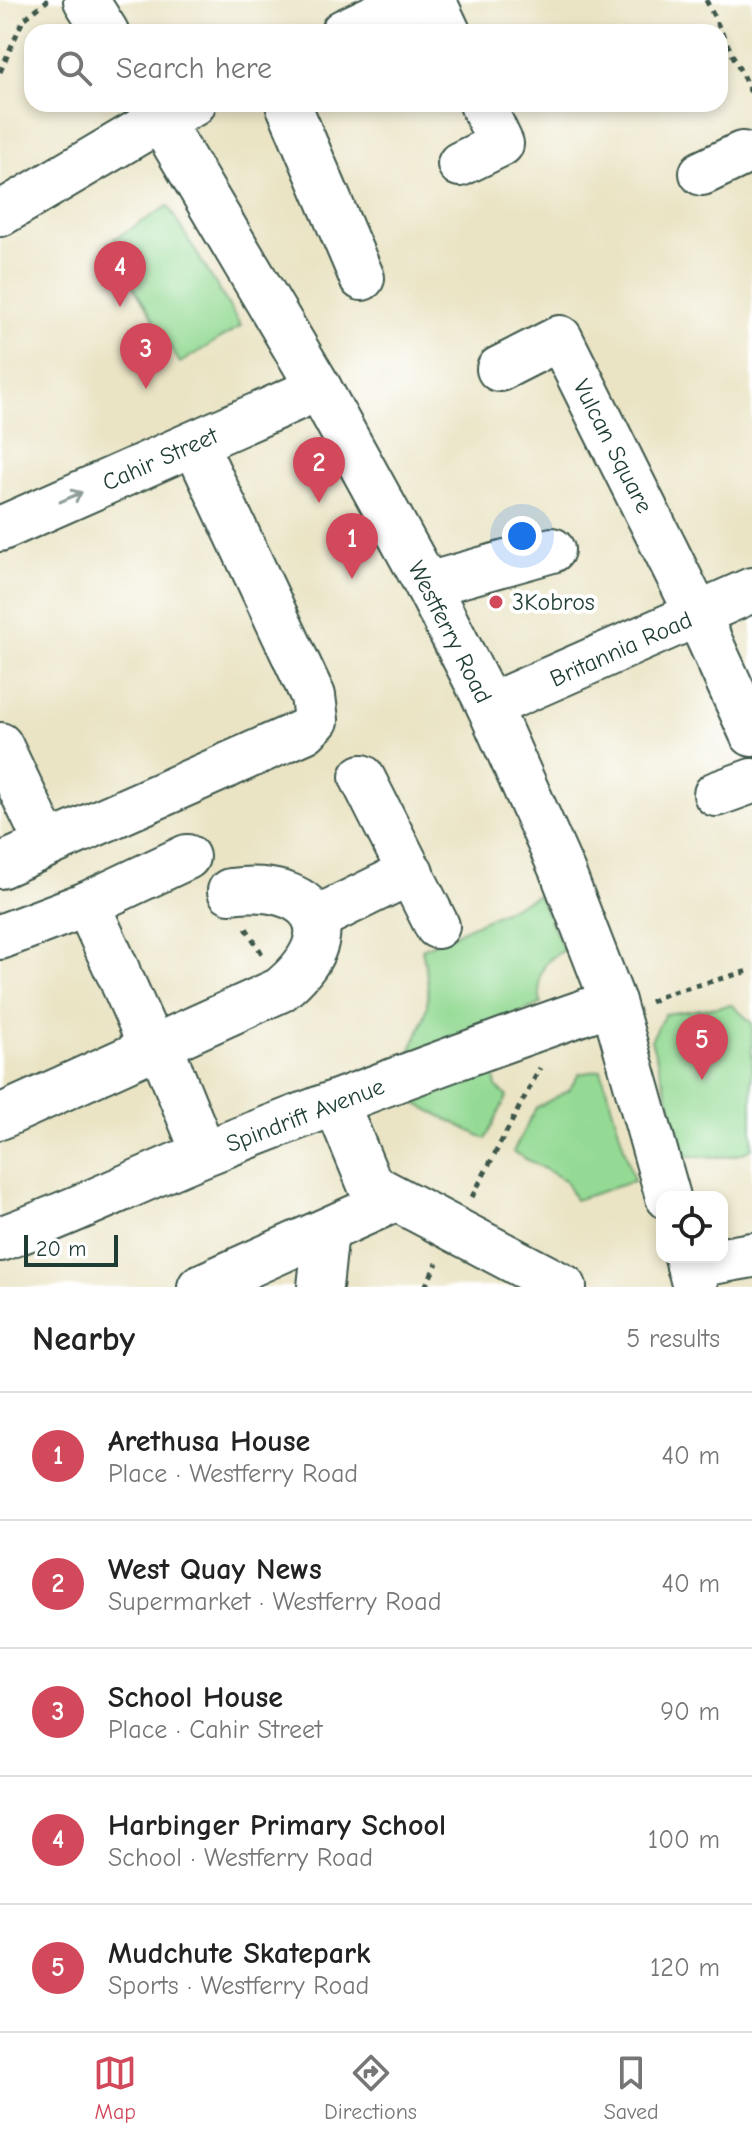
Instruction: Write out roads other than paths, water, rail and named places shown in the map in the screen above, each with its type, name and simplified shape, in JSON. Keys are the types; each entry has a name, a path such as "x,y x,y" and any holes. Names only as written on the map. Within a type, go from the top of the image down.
{"street":[{"path":"86,0 101,24"},
{"path":"360,24 411,0"},
{"path":"433,0 444,24"},
{"path":"0,214 163,112"},
{"name":"Westferry Road","path":"170,112 427,585 489,706 563,873 627,1004 667,1191"},
{"path":"291,112 362,278"},
{"path":"460,164 501,144 486,112"},
{"path":"702,173 742,154"},
{"name":"Vulcan Square","path":"499,369 560,338 698,615"},
{"name":"Cahir Street","path":"0,529 319,388"},
{"path":"0,866 305,731 316,720 313,696 195,444"},
{"path":"427,585 552,550"},
{"name":"Britannia Road","path":"489,706 752,590"},
{"path":"698,615 752,734"},
{"path":"0,745 47,844"},
{"path":"362,777 437,926"},
{"path":"0,937 87,904 187,857"},
{"path":"315,919 411,872"},
{"path":"0,1117 280,990 302,972 318,941 315,919 301,901 281,891 256,887 230,891"},
{"path":"87,904 204,1153"},
{"name":"Spindrift Avenue","path":"0,1239 42,1224 204,1153 336,1103 627,1004"},
{"path":"336,1103 370,1185 564,1284 564,1287"},
{"path":"200,1287 396,1199"},
{"path":"320,1287 326,1231"},
{"path":"690,1270 752,1255"}],"place":[{"name":"Harbinger Primary School","path":"120,307"},
{"name":"School House","path":"146,389"},
{"name":"West Quay News","path":"319,503"},
{"name":"Arethusa House","path":"352,579"},
{"name":"3Kobros","path":"496,602"},
{"name":"Mudchute Skatepark","path":"702,1080"}]}
